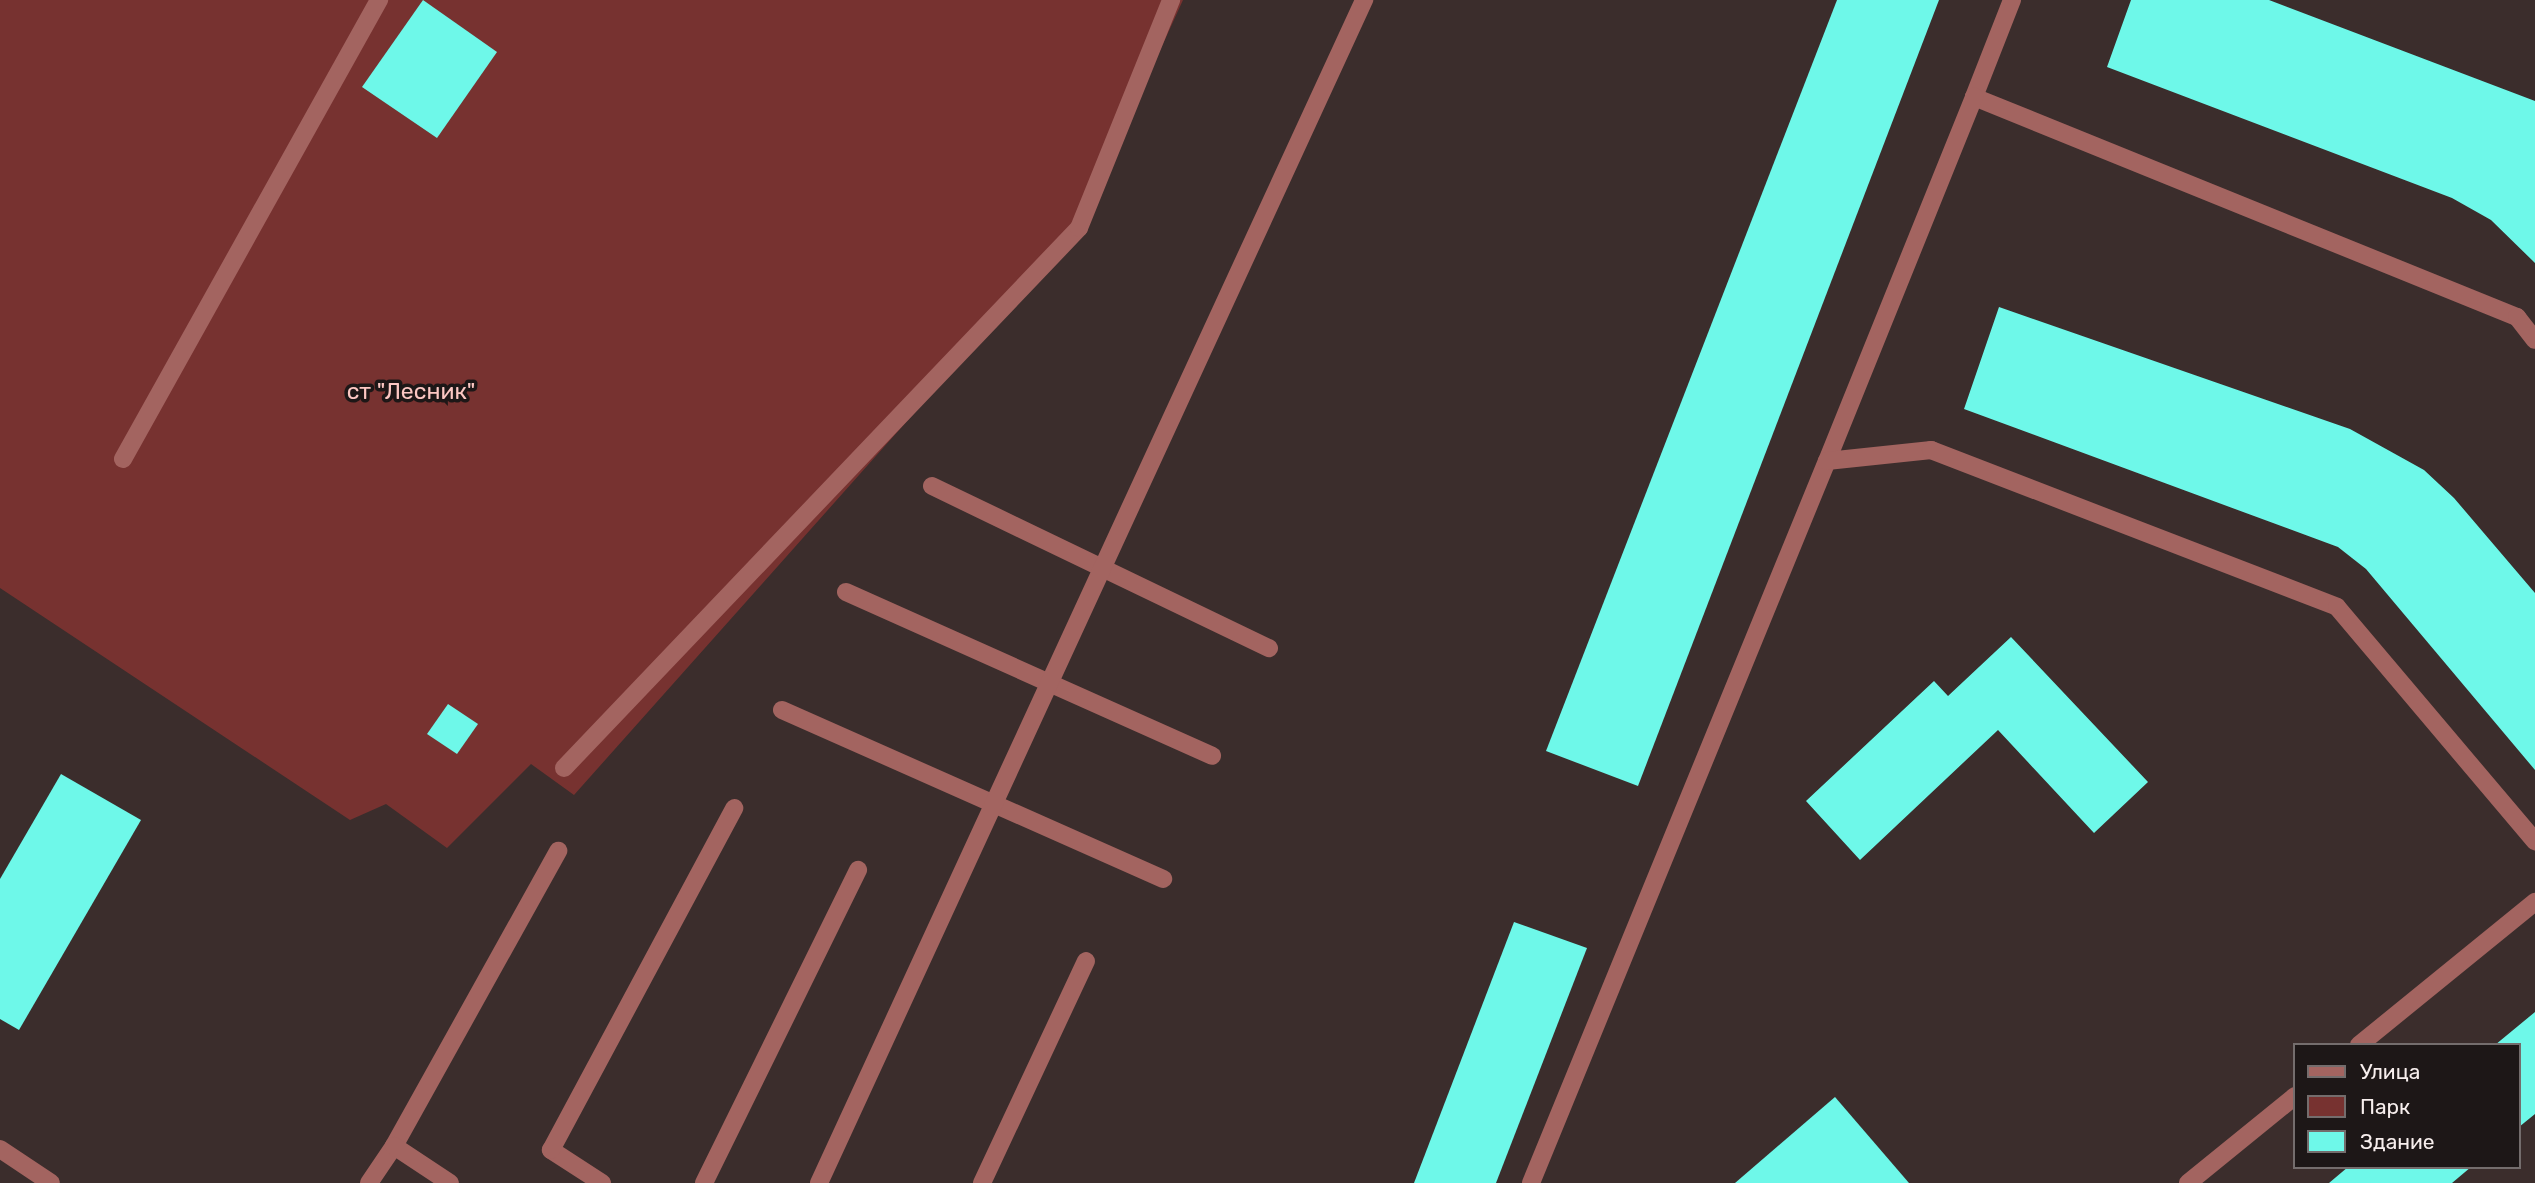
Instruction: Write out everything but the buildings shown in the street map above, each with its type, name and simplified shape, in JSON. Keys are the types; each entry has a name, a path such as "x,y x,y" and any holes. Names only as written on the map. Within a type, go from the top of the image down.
{"lane":[{"path":"122,459 379,0"},
{"path":"564,768 1079,228 1171,0"},
{"path":"819,1183 1364,0"},
{"path":"1531,1183 1827,461 2012,0"},
{"path":"1973,97 2517,317 2535,340"},
{"path":"1827,461 1931,450 2337,607 2535,841"},
{"path":"932,486 1269,648"},
{"path":"846,592 1212,756"},
{"path":"782,710 993,806 1163,879"},
{"path":"602,1183 551,1150 734,808"},
{"path":"369,1183 394,1146 558,850"},
{"path":"704,1183 858,870"},
{"path":"2361,1043 2535,902"},
{"path":"982,1183 1086,961"},
{"path":"2188,1183 2294,1097"},
{"path":"394,1146 450,1183"},
{"path":"0,1149 51,1183"}],"green space":[{"name":"ст \"Лесник\"","path":"0,0 1183,0 1079,228 574,795 531,764 447,848 386,804 350,820 0,588"}]}
